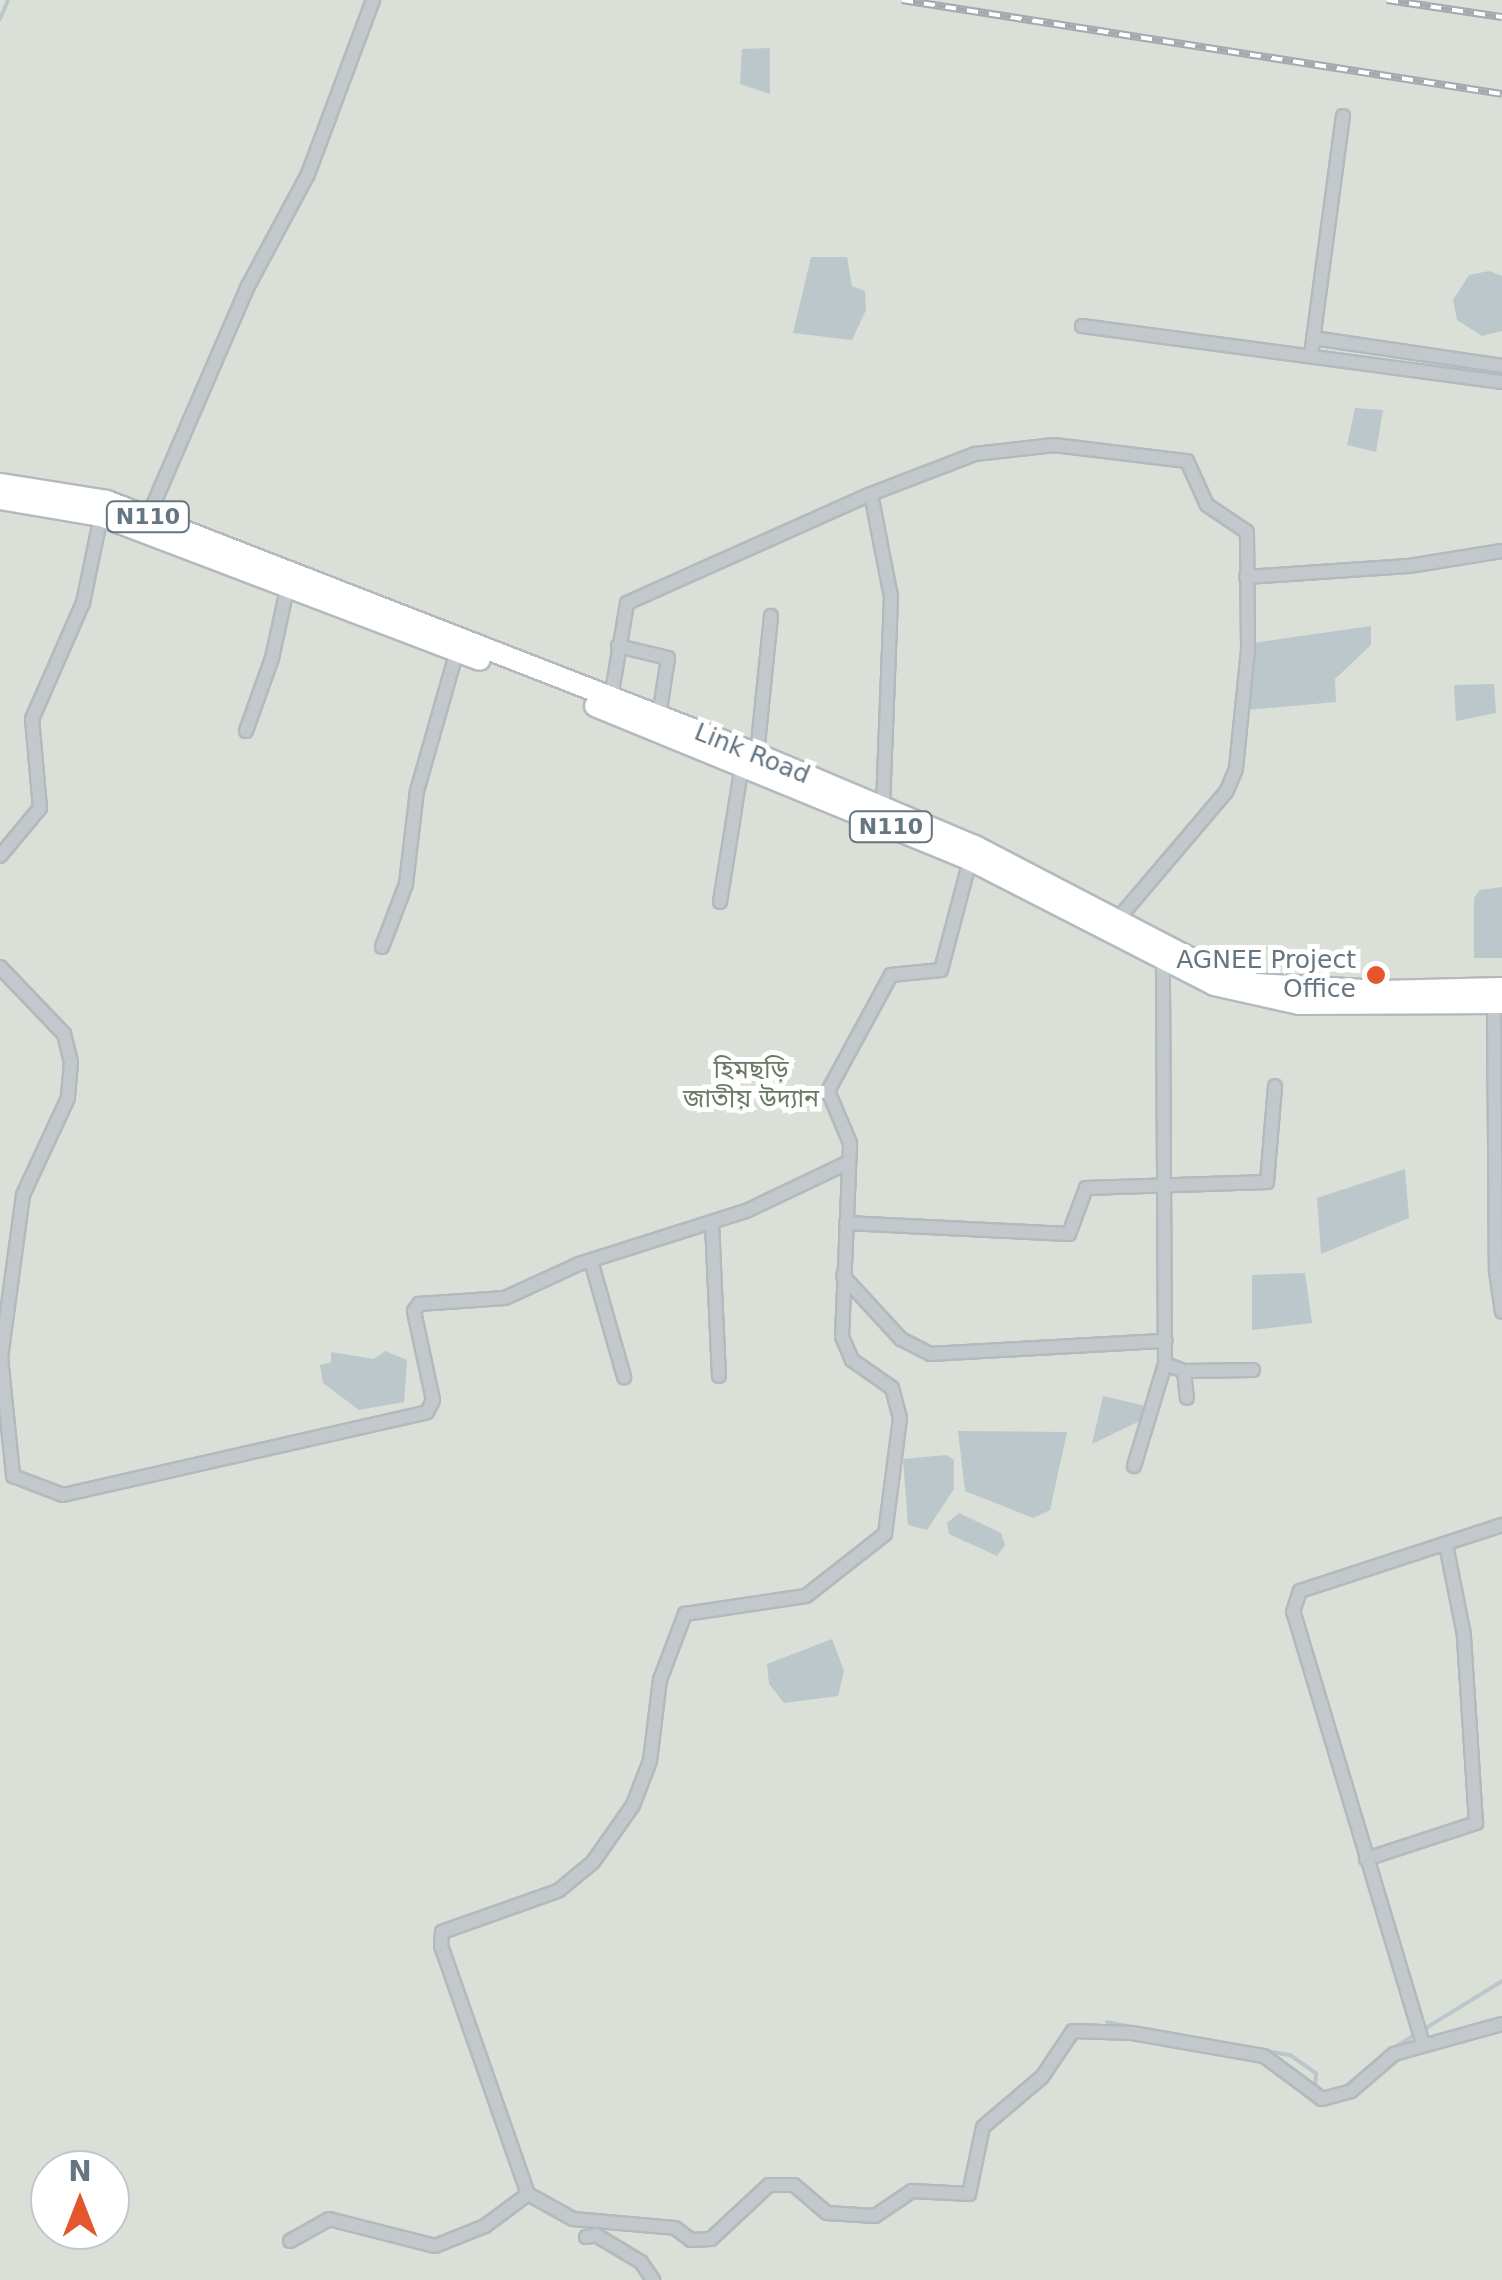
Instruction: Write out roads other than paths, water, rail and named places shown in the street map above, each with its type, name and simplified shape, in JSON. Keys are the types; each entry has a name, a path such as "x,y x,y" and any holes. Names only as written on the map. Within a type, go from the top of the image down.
{"highway":[{"name":"Link Road","path":"0,484 106,502 148,517 288,581 457,651 883,808 975,846 1112,926 1164,962 1214,985 1299,1004 1498,995"},
{"name":"Link Road","path":"0,499 102,516 659,716 1112,926 1255,984 1498,995"}],"street":[{"path":"148,517 248,286 308,174 372,0"},
{"path":"1311,355 1343,116"},
{"path":"1082,326 1502,382"},
{"path":"1313,338 1502,366"},
{"path":"610,698 624,607 634,598 871,494 1010,447 1054,444 1180,458 1195,470 1217,517 1247,532 1248,650 1236,768 1226,792 1112,926"},
{"path":"871,494 891,596 883,808"},
{"path":"0,856 40,808 32,718 37,696 71,636 102,516"},
{"path":"1246,577 1409,566 1502,552"},
{"path":"246,730 272,658 288,581"},
{"path":"720,902 772,616"},
{"path":"618,646 668,658 659,716"},
{"path":"382,947 406,884 417,792 457,651"},
{"path":"970,860 941,970 891,975 831,1082 830,1101 849,1135 844,1350 898,1399 886,1534 806,1596 685,1614 660,1680 650,1761 633,1805 593,1862 558,1892 442,1932 441,1946 528,2194 574,2219 675,2228 691,2240 710,2239 769,2185 794,2185 827,2212 875,2216 912,2191 969,2194 983,2127 1042,2077 1073,2031 1132,2034 1264,2056 1322,2100 1351,2091 1394,2054 1502,2024"},
{"path":"1134,1466 1166,1364 1164,962"},
{"path":"0,967 64,1034 72,1075 23,1195 4,1330 6,1458 13,1476 23,1482 80,1495 427,1412 432,1400 415,1306 505,1298 591,1261 712,1223 849,1162"},
{"path":"1498,995 1496,1270 1502,1312"},
{"path":"846,1223 1069,1234 1086,1188 1267,1182 1275,1086"},
{"path":"712,1223 719,1376"},
{"path":"591,1261 624,1377"},
{"path":"843,1276 901,1339 930,1354 1166,1340"},
{"path":"1166,1364 1184,1371 1254,1370"},
{"path":"1184,1371 1188,1398"},
{"path":"1423,2044 1293,1612 1300,1591 1502,1525"},
{"path":"1366,1859 1476,1823 1464,1635 1446,1545"},
{"path":"290,2241 329,2219 435,2246 484,2226 528,2194"},
{"path":"586,2237 596,2236 641,2262 654,2280"}],"waterway":[{"path":"0,19 8,0"},
{"path":"1392,2049 1502,1981"},
{"path":"1107,2022 1137,2028"},
{"path":"1265,2051 1290,2055 1316,2073 1315,2086"},
{"path":"1347,2087 1381,2057"}],"railway":[{"path":"902,0 1502,94"},
{"path":"1387,0 1502,17"}],"place":[{"name":"AGNEE Project Office","path":"1376,975"}],"park label":[{"name":"হিমছড়ি জাতীয় উদ্যান","path":"751,1086"}]}
